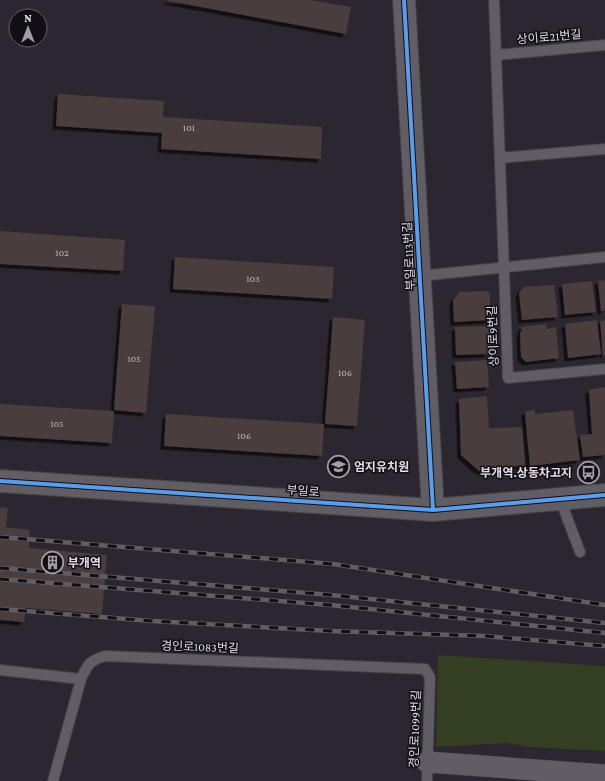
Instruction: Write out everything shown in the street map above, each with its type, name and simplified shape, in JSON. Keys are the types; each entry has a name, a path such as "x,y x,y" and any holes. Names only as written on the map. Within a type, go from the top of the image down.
{"street":[{"name":"부일로113번길","path":"404,0 433,510"},
{"name":"부일로","path":"0,481 433,510 605,495"},
{"path":"427,771 605,775"}],"lane":[{"name":"상이로9번길","path":"494,0 508,378 605,369"},
{"name":"상이로21번길","path":"496,55 605,45"},
{"path":"500,158 605,149"},
{"path":"420,276 605,257"},
{"path":"560,499 580,552"},
{"name":"경인로1083번길","path":"53,781 81,679 86,667 94,660 105,656 425,669 430,677"},
{"path":"0,670 81,679"},
{"name":"경인로1099번길","path":"427,771 430,677"}],"green space":[{"path":"438,655 605,666 605,751 529,747 507,743 436,747"}],"building":[{"path":"168,0 311,0 351,7 346,34"},
{"path":"58,94 164,101 163,117 322,127 321,159 161,149 162,133 56,126"},
{"path":"0,231 125,240 123,271 0,264"},
{"path":"175,257 334,267 332,299 173,289"},
{"path":"605,280 605,310 601,311 598,281"},
{"path":"592,281 596,312 565,315 562,284"},
{"path":"554,285 558,317 522,320 519,293 524,287"},
{"path":"487,291 490,294 490,320 454,322 453,300 459,292"},
{"path":"122,304 155,306 146,413 114,410"},
{"path":"333,317 365,320 357,426 325,424"},
{"path":"597,320 601,354 568,358 565,324"},
{"path":"605,320 605,354 603,355 600,321"},
{"path":"546,324 546,329 556,327 559,358 526,362 521,357 521,327"},
{"path":"489,326 491,348 488,349 488,354 456,355 455,327"},
{"path":"487,360 489,387 457,389 455,362"},
{"path":"605,387 605,455 583,457 580,435 592,434 589,390"},
{"path":"487,396 489,428 522,427 525,465 479,471 461,455 459,399"},
{"path":"0,404 114,411 112,443 0,436"},
{"path":"535,410 535,414 573,410 580,460 530,466 525,414 526,411"},
{"path":"166,414 324,424 322,456 164,446"},
{"name":"부개역","path":"0,507 8,508 6,527 30,530 29,548 107,555 102,614 26,608 24,622 0,620"}],"railway":[{"path":"0,537 333,564 605,605"},
{"path":"0,568 331,595 605,623"},
{"path":"0,579 330,605 605,633"},
{"path":"0,609 152,621 330,631 484,636 605,646"}],"cycle path":[{"path":"404,0 433,510"},
{"path":"0,481 433,510 605,495"}],"place":[{"name":"엄지유치원","path":"338,467"},
{"name":"부개역.상동차고지","path":"588,473"},
{"name":"부개역","path":"53,563"}]}
